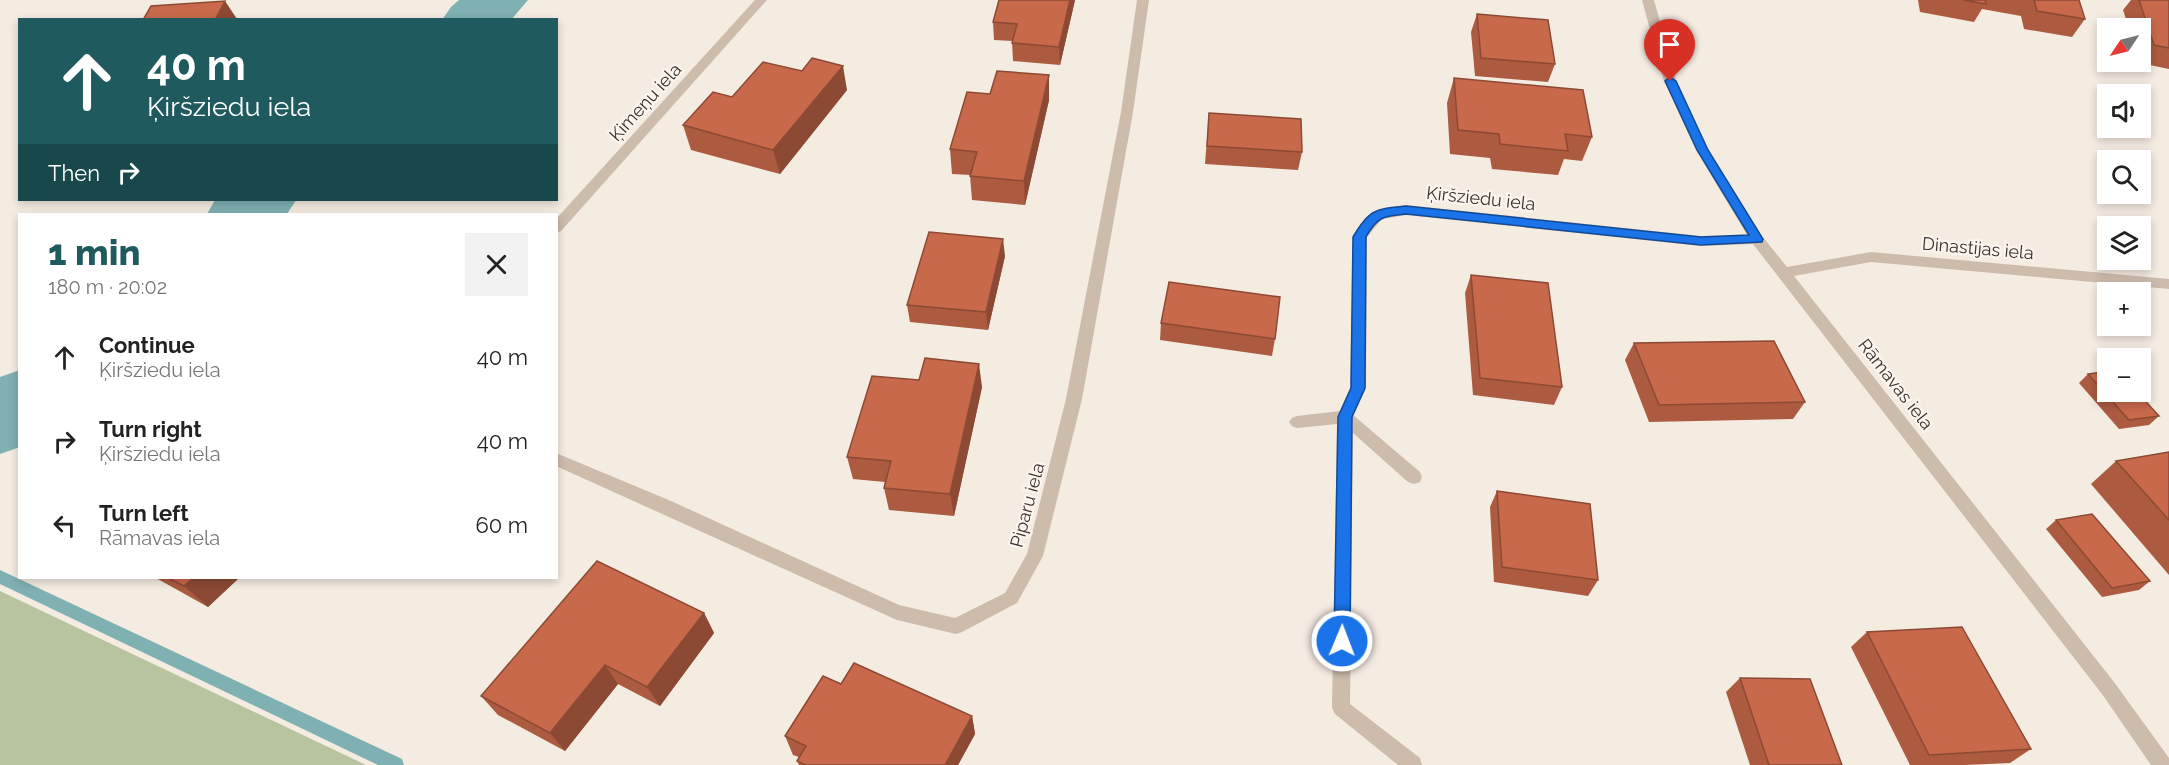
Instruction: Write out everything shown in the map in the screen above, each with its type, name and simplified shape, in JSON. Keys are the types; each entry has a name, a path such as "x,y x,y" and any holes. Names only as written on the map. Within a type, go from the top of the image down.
{"street":[{"name":"Ķimeņu iela","path":"558,226 761,0"},
{"name":"Piparu iela","path":"558,460 897,612 956,626 1011,598 1035,556 1074,399 1127,112 1143,0"},
{"name":"Rāmavas iela","path":"1648,0 1675,90 1702,150 1757,239 2108,688 2162,765"},
{"name":"Ķiršziedu iela","path":"1345,417 1358,388 1360,237 1370,219 1386,212 1406,210 1701,241 1757,239"},
{"name":"Dinastijas iela","path":"1784,273 1871,256 2169,284"},
{"path":"1345,417 1341,708 1413,765"},
{"path":"1297,422 1345,417 1414,477"}],"green space":[{"path":"0,591 366,765 0,765"}],"building":[{"path":"999,0 1070,0 1059,47 1012,43 1017,24 993,22"},
{"path":"1963,0 1985,0 1986,4"},
{"path":"2034,0 2079,0 2085,19 2037,11"},
{"path":"2139,0 2169,0 2169,48 2154,45 2151,36 2151,18 2145,18"},
{"path":"225,1 216,18 144,18 151,6"},
{"path":"1477,14 1548,20 1555,64 1481,58"},
{"path":"812,58 843,66 773,150 683,125 713,92 732,97 763,62 802,71"},
{"path":"997,71 1049,75 1024,181 970,176 977,152 950,149 967,92 990,94"},
{"path":"1454,78 1583,90 1592,137 1565,134 1568,151 1500,144 1499,134 1458,130"},
{"path":"1209,113 1301,119 1302,152 1207,146"},
{"path":"929,232 1003,239 986,312 907,305"},
{"path":"1471,275 1548,283 1562,387 1480,378"},
{"path":"1169,282 1280,297 1275,339 1161,323"},
{"path":"1774,341 1805,402 1659,405 1634,343"},
{"path":"925,358 979,364 950,494 884,488 891,461 847,457 872,376 919,380"},
{"path":"2097,373 2097,384 2088,374"},
{"path":"2113,402 2146,402 2159,416 2129,420"},
{"path":"2169,452 2169,520 2116,461"},
{"path":"1497,491 1590,504 1598,580 1502,567"},
{"path":"2092,514 2150,581 2112,588 2056,520"},
{"path":"597,561 704,613 647,687 605,665 550,733 481,696"},
{"path":"170,579 192,579 184,586"},
{"path":"1962,627 2031,749 1929,755 1867,632"},
{"path":"854,663 972,716 945,765 806,765 797,761 806,746 785,736 823,676 841,684"},
{"path":"1740,678 1810,679 1842,765 1769,765"}],"waterway":[{"path":"475,18 497,0"},
{"path":"244,213 259,201"},
{"path":"0,420 18,405"},
{"path":"0,577 396,765"}],"route":[{"path":"1342,641 1345,417 1358,388 1360,237 1370,219 1386,212 1406,210 1701,241 1757,239 1702,150 1670,81"}]}
